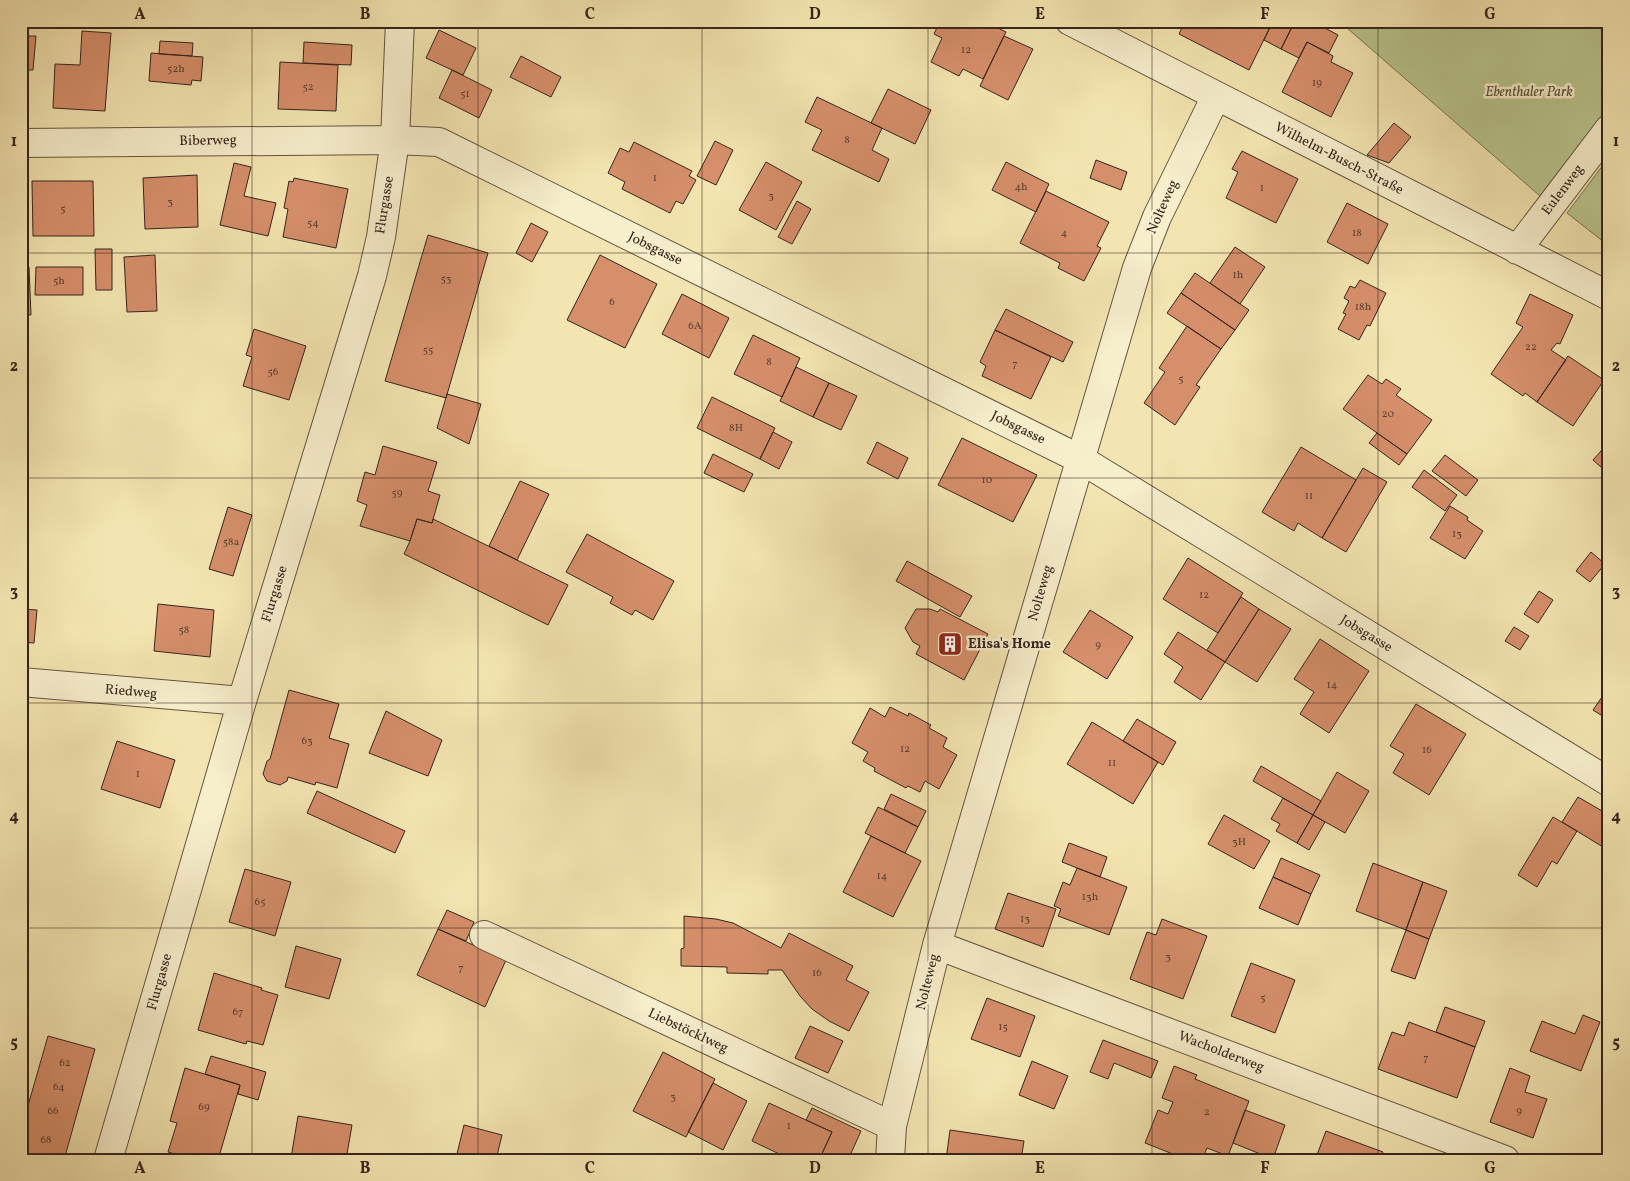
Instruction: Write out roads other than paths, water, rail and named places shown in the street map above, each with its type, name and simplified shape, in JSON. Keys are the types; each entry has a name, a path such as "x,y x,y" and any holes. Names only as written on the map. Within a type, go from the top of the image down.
{"street":[{"name":"Flurgasse","path":"108,1160 242,701 372,276 381,237 395,140 400,21"},
{"name":"Wilhelm-Busch-Straße","path":"1070,21 1609,296"},
{"name":"Nolteweg","path":"890,1160 892,1126 938,945 1080,459 1138,268 1157,217 1216,96"},
{"name":"Eulenweg","path":"1517,250 1609,129"},
{"name":"Biberweg","path":"21,143 395,140"},
{"name":"Jobsgasse","path":"395,140 439,142 1080,459 1609,782"},
{"name":"Riedweg","path":"21,682 242,701"},
{"name":"Liebstöcklweg","path":"484,935 892,1126"},
{"name":"Wacholderweg","path":"938,945 1505,1160"}],"place":[{"name":"Elisa's Home","path":"950,644"}],"park label":[{"name":"Ebenthaler Park","path":"1529,92"}]}
